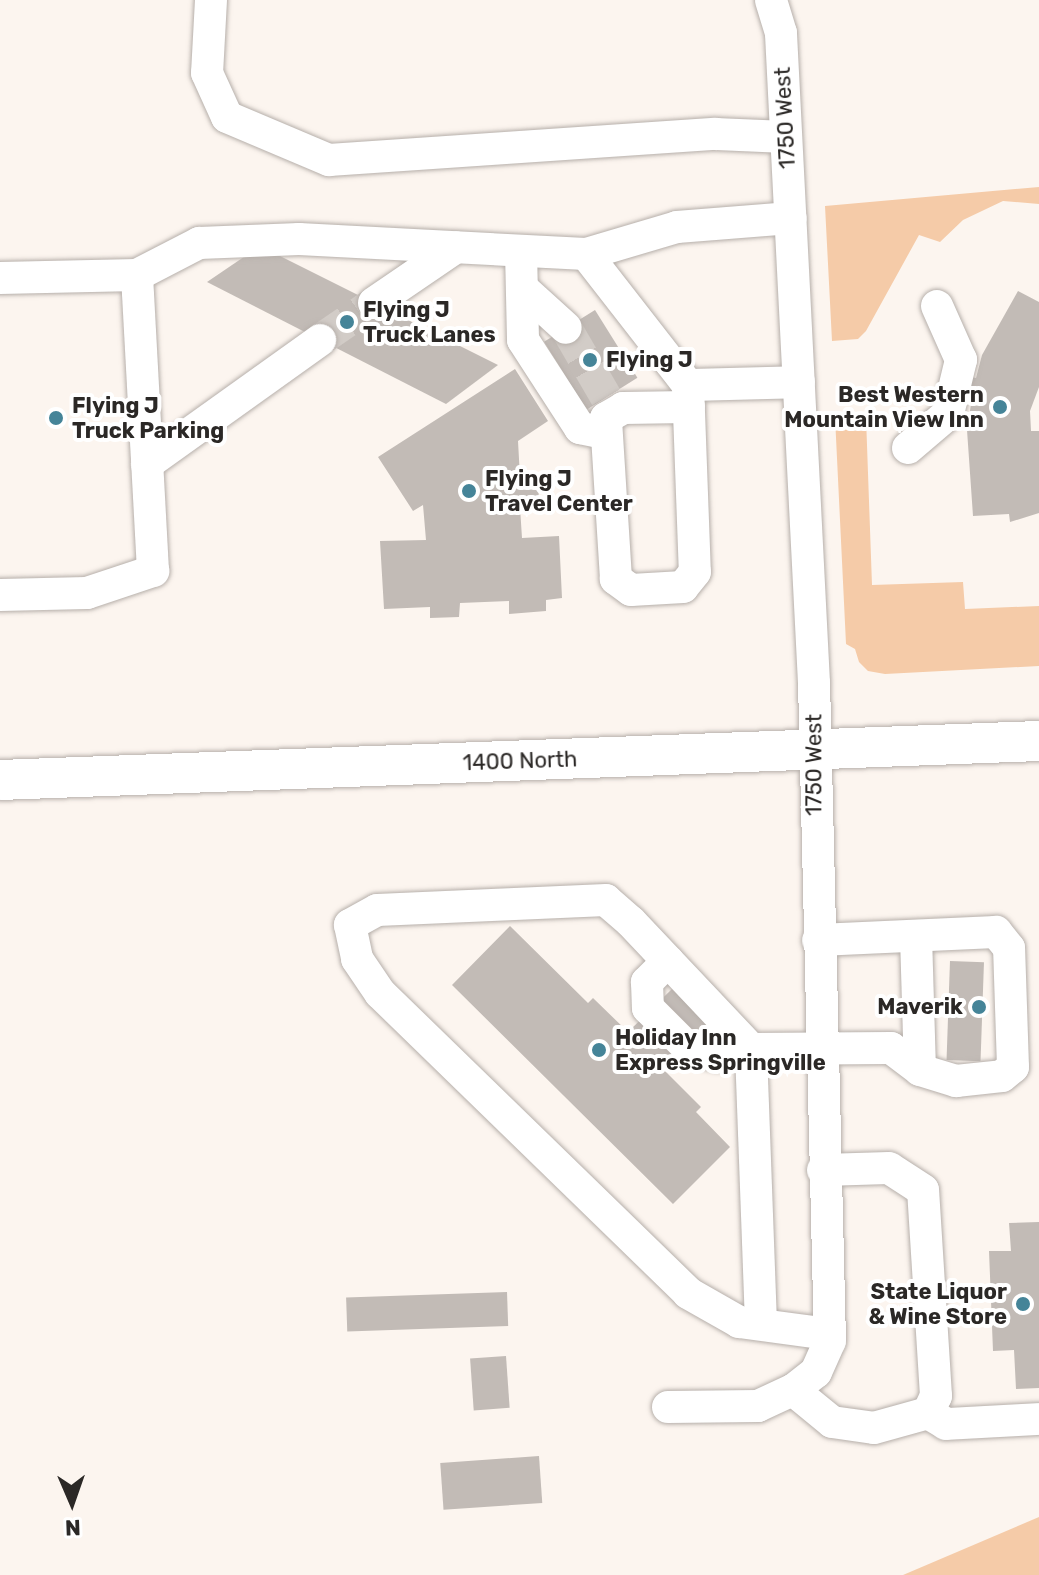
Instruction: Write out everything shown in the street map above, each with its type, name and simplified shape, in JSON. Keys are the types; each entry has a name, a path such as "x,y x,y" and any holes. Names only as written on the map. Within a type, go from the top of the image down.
{"main road":[{"name":"1400 North","path":"0,780 1039,741"}],"street":[{"path":"211,0 207,73 227,117 329,160 715,134 786,137"},
{"name":"1750 West","path":"668,1407 758,1406 793,1390 816,1372 829,1334 820,1045 816,751 781,33 771,0"},
{"path":"0,278 137,275 199,243 299,239 586,254 677,227 791,218"},
{"path":"374,303 456,247"},
{"path":"521,251 523,340 580,428 608,414 688,396 799,382"},
{"path":"586,254 688,396 695,572 683,587 631,590 616,579 608,414"},
{"path":"0,595 87,593 153,571 137,275"},
{"path":"522,288 566,328"},
{"path":"908,448 948,414 961,360 937,306"},
{"path":"147,464 320,340"},
{"path":"761,1324 746,1044 606,900 377,910 350,925 357,959 380,993 688,1293 739,1322 829,1334"},
{"path":"668,961 647,982 648,1008 689,1049 718,1055 746,1044 891,1048 920,1070 956,1081 1002,1076 1013,1067 1009,948 996,932 818,940"},
{"path":"916,936 920,1070"},
{"path":"823,1170 889,1168 923,1190 936,1357 936,1396 928,1413"},
{"path":"793,1390 832,1422 846,1425 874,1428 928,1413 946,1424 1039,1419"}],"shaded area":[{"path":"1039,187 1039,204 1003,201 963,220 940,242 919,235 866,331 858,339 832,341 825,206"},
{"path":"835,417 866,417 872,585 963,582 965,609 1039,606 1039,666 885,674 868,671 859,662 855,649 846,644"},
{"path":"1039,1517 1039,1575 903,1575"}],"building":[{"name":"Flying J Truck Lanes","path":"260,246 498,365 446,404 207,282"},
{"name":"Best Western Mountain View Inn","path":"1018,291 1039,302 1039,387 1030,411 1031,431 1039,431 1039,513 1010,522 1009,514 973,516 967,430 971,404 941,398 947,372 976,378 982,355"},
{"name":"Flying J","path":"595,310 637,378 587,410 544,342"},
{"name":"Flying J Travel Center","path":"515,369 548,421 518,441 520,477 538,477 539,505 520,507 522,538 559,536 562,598 546,600 546,611 509,614 509,601 460,603 459,617 430,618 430,607 384,609 380,541 426,540 423,505 413,511 378,457"},
{"name":"Holiday Inn Express Springville","path":"510,926 588,1003 593,998 628,1032 672,989 707,1024 663,1069 701,1107 696,1112 730,1147 673,1204 452,985"},
{"path":"950,961 984,962 981,1061 947,1060"},
{"path":"1039,1222 1039,1388 1016,1389 1014,1350 993,1351 989,1251 1011,1251 1009,1223"},
{"path":"507,1292 508,1326 347,1332 346,1298"},
{"path":"506,1356 510,1408 474,1410 470,1359"},
{"path":"539,1456 542,1503 444,1510 440,1463"}],"tunnel":[{"path":"320,340 374,303"},
{"path":"566,328 606,397"}],"place":[{"name":"Flying J Truck Lanes","path":"347,322"},
{"name":"Flying J","path":"590,360"},
{"name":"Best Western Mountain View Inn","path":"1000,407"},
{"name":"Flying J Truck Parking","path":"56,418"},
{"name":"Flying J Travel Center","path":"469,491"},
{"name":"Maverik","path":"979,1007"},
{"name":"Holiday Inn Express Springville","path":"599,1050"},
{"name":"State Liquor & Wine Store","path":"1023,1304"}]}
